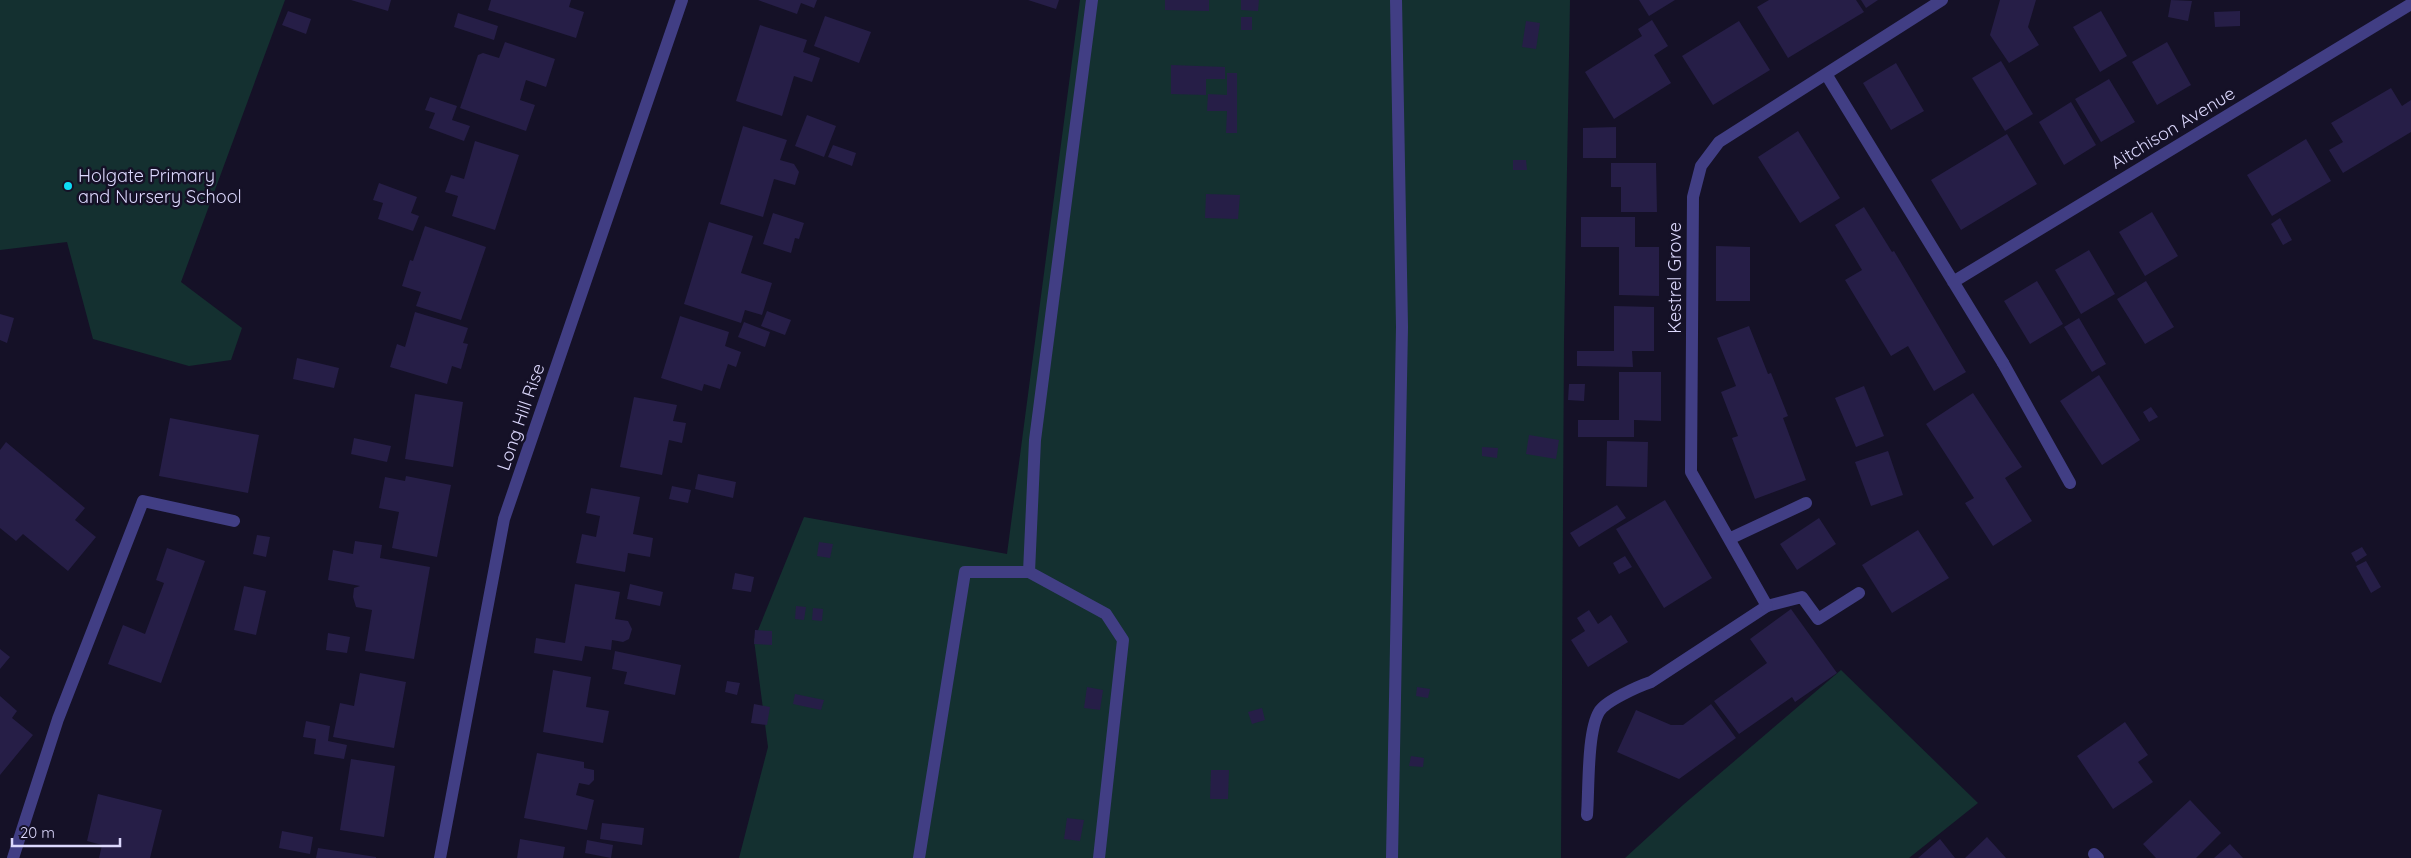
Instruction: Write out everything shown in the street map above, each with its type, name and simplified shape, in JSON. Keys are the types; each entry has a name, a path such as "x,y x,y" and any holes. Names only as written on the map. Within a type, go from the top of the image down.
{"street":[{"name":"Long Hill Rise","path":"440,858 504,519 682,0"},
{"path":"1029,572 1035,440 1092,0"},
{"path":"1392,858 1402,327 1396,0"},
{"name":"Kestrel Grove","path":"1767,606 1691,472 1692,197 1701,166 1720,142 1942,0"},
{"name":"Aitchison Avenue","path":"1953,282 2411,4"},
{"path":"1826,74 2002,362 2070,483"},
{"path":"13,858 58,719 143,501 234,522"},
{"path":"1729,539 1806,503"},
{"path":"919,858 965,572 1029,572 1106,614 1123,640 1099,858"},
{"path":"1588,815 1592,732 1599,711 1634,687 1651,682 1767,606 1802,597 1818,619 1859,593"}],"green space":[{"name":"Holgate Primary and Nursery School","path":"0,0 285,0 181,282 242,328 231,360 189,366 93,339 67,242 0,250"},
{"path":"1080,0 1570,0 1564,340 1561,858 739,858 768,747 754,640 804,517 1007,554"},
{"path":"1841,670 1978,803 1909,858 1625,858 1683,805"}],"building":[{"path":"351,0 391,0 388,11"},
{"path":"491,0 571,0 569,7 584,12 576,38 488,10"},
{"path":"758,0 817,0 814,8 801,3 797,14"},
{"path":"1028,0 1059,0 1056,9"},
{"path":"1165,0 1209,0 1209,11 1165,10"},
{"path":"1241,0 1259,0 1258,11 1241,10"},
{"path":"1639,0 1675,0 1649,16"},
{"path":"1769,0 1856,0 1864,12 1788,58 1757,7"},
{"path":"1861,0 1878,0 1866,8"},
{"path":"2000,0 2036,0 2028,27 2039,45 2009,63 1990,35"},
{"path":"2171,0 2192,1 2188,21 2168,17"},
{"path":"288,11 311,19 306,34 282,25"},
{"path":"2101,11 2127,56 2100,72 2073,27"},
{"path":"2240,11 2240,26 2215,27 2214,12"},
{"path":"458,13 498,26 494,40 454,27"},
{"path":"825,16 871,32 859,63 814,46"},
{"path":"1241,17 1252,17 1252,30 1241,30"},
{"path":"1652,20 1668,46 1654,55 1671,83 1614,119 1585,72 1642,36 1638,29"},
{"path":"1526,21 1540,23 1536,49 1522,47"},
{"path":"1739,21 1770,70 1713,105 1682,56"},
{"path":"760,25 807,40 803,52 820,58 812,82 794,76 782,116 736,101"},
{"path":"505,42 555,59 546,87 526,80 520,100 535,105 526,131 460,108 478,55 483,53 499,58"},
{"path":"2167,42 2191,85 2157,105 2132,62"},
{"path":"2001,61 2033,114 2005,131 1972,78"},
{"path":"1896,63 1924,111 1891,130 1863,83"},
{"path":"1171,65 1225,67 1225,79 1206,79 1206,95 1171,94"},
{"path":"1227,73 1237,73 1237,133 1226,133 1227,111 1207,111 1208,94 1227,95"},
{"path":"2109,79 2135,122 2101,142 2075,99"},
{"path":"2391,88 2402,106 2411,100 2411,132 2343,173 2329,150 2343,142 2331,123"},
{"path":"430,97 457,106 452,120 470,126 464,141 429,128 435,113 425,110"},
{"path":"2071,102 2096,145 2064,165 2039,122"},
{"path":"807,115 836,126 824,157 795,146"},
{"path":"743,126 787,140 780,160 794,164 799,172 795,185 774,179 763,217 720,204"},
{"path":"1616,127 1616,158 1583,158 1583,128"},
{"path":"1798,131 1840,198 1800,223 1758,157"},
{"path":"2007,134 2037,184 1961,230 1931,180"},
{"path":"2306,139 2331,181 2272,216 2247,175"},
{"path":"475,141 519,155 495,230 452,216 458,196 445,192 451,175 464,179"},
{"path":"833,145 856,153 852,166 828,157"},
{"path":"1513,160 1526,160 1527,170 1513,170"},
{"path":"1611,163 1656,163 1657,212 1621,212 1621,187 1611,187"},
{"path":"379,183 417,197 411,213 419,216 413,231 378,219 383,203 373,200"},
{"path":"1206,194 1240,195 1238,219 1205,218"},
{"path":"1864,207 1892,252 1894,251 1966,372 1934,391 1908,346 1891,356 1845,280 1862,270 1835,225"},
{"path":"2152,212 2178,256 2145,276 2119,232"},
{"path":"773,213 804,223 799,239 795,238 791,253 763,244"},
{"path":"1581,217 1635,217 1635,247 1659,247 1659,296 1619,295 1619,247 1581,247"},
{"path":"2280,218 2292,240 2283,245 2271,224"},
{"path":"709,222 753,236 741,273 772,283 762,315 745,310 741,323 684,304"},
{"path":"425,226 486,247 461,320 416,306 421,292 402,286 410,260 413,261"},
{"path":"1716,246 1750,247 1750,301 1716,301"},
{"path":"2089,250 2115,294 2081,314 2055,270"},
{"path":"2037,281 2063,324 2030,344 2004,301"},
{"path":"2146,281 2174,327 2145,344 2117,299"},
{"path":"1614,306 1654,307 1654,351 1632,351 1633,367 1577,366 1577,351 1614,351"},
{"path":"767,311 791,320 785,335 761,326"},
{"path":"415,312 468,328 463,343 468,344 461,369 452,366 447,384 390,367 397,344 405,347"},
{"path":"0,314 14,318 7,343 0,340"},
{"path":"680,316 729,332 725,346 741,352 736,367 728,364 720,389 704,384 702,391 661,378"},
{"path":"2079,318 2106,364 2092,372 2064,327"},
{"path":"744,322 770,332 765,347 738,337"},
{"path":"1749,326 1768,374 1771,373 1788,416 1783,418 1806,480 1755,499 1732,438 1738,436 1721,392 1736,386 1717,338"},
{"path":"297,358 339,368 334,388 293,379"},
{"path":"1619,372 1661,372 1661,421 1634,420 1634,437 1578,437 1578,420 1619,420"},
{"path":"2099,375 2140,440 2102,465 2060,401"},
{"path":"1569,384 1585,384 1584,401 1568,400"},
{"path":"1864,386 1884,436 1856,447 1835,398"},
{"path":"1973,393 2022,467 2005,478 2032,521 1993,546 1965,503 1974,498 1926,424"},
{"path":"415,394 463,402 453,467 405,459"},
{"path":"634,397 677,405 673,421 686,423 682,443 669,440 662,475 620,467"},
{"path":"2151,407 2158,417 2149,422 2143,412"},
{"path":"170,418 259,435 248,493 159,476"},
{"path":"1529,435 1559,440 1556,459 1526,454"},
{"path":"354,438 391,446 387,462 351,454"},
{"path":"1607,441 1648,442 1647,487 1606,486"},
{"path":"6,442 85,508 75,520 96,537 68,571 23,534 16,541 0,528 0,450"},
{"path":"1482,447 1498,448 1497,458 1482,456"},
{"path":"1888,451 1903,495 1871,506 1855,462"},
{"path":"698,474 736,482 733,498 695,489"},
{"path":"406,476 451,485 437,557 392,548 399,512 379,508 385,477 405,481"},
{"path":"672,486 691,490 688,503 669,499"},
{"path":"591,488 640,497 633,534 653,538 650,557 628,553 625,572 576,563 582,534 596,537 600,516 586,513"},
{"path":"1665,500 1712,578 1664,608 1616,529"},
{"path":"1617,505 1626,518 1579,547 1570,533"},
{"path":"1819,518 1836,544 1797,570 1780,544"},
{"path":"1918,530 1949,578 1892,613 1862,565"},
{"path":"257,535 270,537 266,557 253,554"},
{"path":"355,541 382,545 380,558 430,567 414,659 365,651 372,610 356,607 353,597 354,588 360,586 328,580 333,550 353,554"},
{"path":"819,542 833,544 830,558 817,556"},
{"path":"2362,547 2367,555 2356,562 2351,553"},
{"path":"167,548 205,561 161,683 108,664 123,625 145,634 164,583 156,580"},
{"path":"1625,556 1632,567 1619,574 1613,563"},
{"path":"2366,561 2381,587 2371,593 2356,566"},
{"path":"735,573 754,577 751,592 732,589"},
{"path":"575,584 620,592 615,619 628,621 632,629 629,639 623,642 612,640 611,650 585,646 582,661 534,653 536,638 565,643"},
{"path":"630,584 663,592 660,606 627,599"},
{"path":"244,586 266,591 256,635 234,630"},
{"path":"796,606 806,607 804,620 795,619"},
{"path":"813,608 823,609 822,621 812,620"},
{"path":"1791,609 1837,673 1795,702 1792,697 1739,734 1714,701 1767,663 1750,639"},
{"path":"1589,610 1598,624 1611,615 1628,642 1588,667 1571,640 1585,631 1577,618"},
{"path":"755,630 772,631 772,645 754,644"},
{"path":"328,633 350,637 347,653 326,650"},
{"path":"0,649 10,657 0,669"},
{"path":"615,651 681,665 675,695 624,684 627,672 612,669"},
{"path":"553,670 591,677 586,707 609,711 603,743 543,732"},
{"path":"360,673 406,682 394,748 333,737 340,703 354,706"},
{"path":"727,681 740,683 737,695 725,692"},
{"path":"1087,687 1103,690 1100,710 1084,708"},
{"path":"1417,687 1430,689 1428,698 1416,696"},
{"path":"795,694 824,700 821,710 793,704"},
{"path":"0,696 17,711 12,718 33,735 0,775"},
{"path":"754,704 770,707 767,725 751,723"},
{"path":"1711,704 1736,738 1679,779 1617,752 1636,710 1671,725 1683,725"},
{"path":"1262,708 1265,720 1252,724 1248,712"},
{"path":"306,721 330,726 328,741 347,745 344,759 314,754 316,739 303,737"},
{"path":"2125,722 2148,755 2138,762 2153,782 2113,809 2077,756"},
{"path":"537,753 584,762 584,768 594,770 594,780 589,785 579,783 576,795 594,800 587,830 524,818"},
{"path":"1411,756 1424,758 1423,767 1409,766"},
{"path":"351,759 395,766 384,837 340,830"},
{"path":"1211,770 1229,770 1228,799 1210,799"},
{"path":"98,794 162,810 150,858 99,858 102,845 87,841"},
{"path":"2190,800 2221,833 2196,858 2156,858 2143,844"},
{"path":"1067,818 1084,820 1080,841 1064,839"},
{"path":"602,823 644,828 642,845 600,839"},
{"path":"282,831 313,837 310,854 279,848"},
{"path":"1987,837 2006,858 1965,858"},
{"path":"520,839 565,847 563,858 517,858"},
{"path":"1940,839 1955,858 1918,858"},
{"path":"587,840 613,845 611,858 585,853"},
{"path":"2230,844 2243,858 2214,858"},
{"path":"318,848 376,857 376,858 316,858"}],"place":[{"name":"Holgate Primary and Nursery School","path":"68,186"}]}
